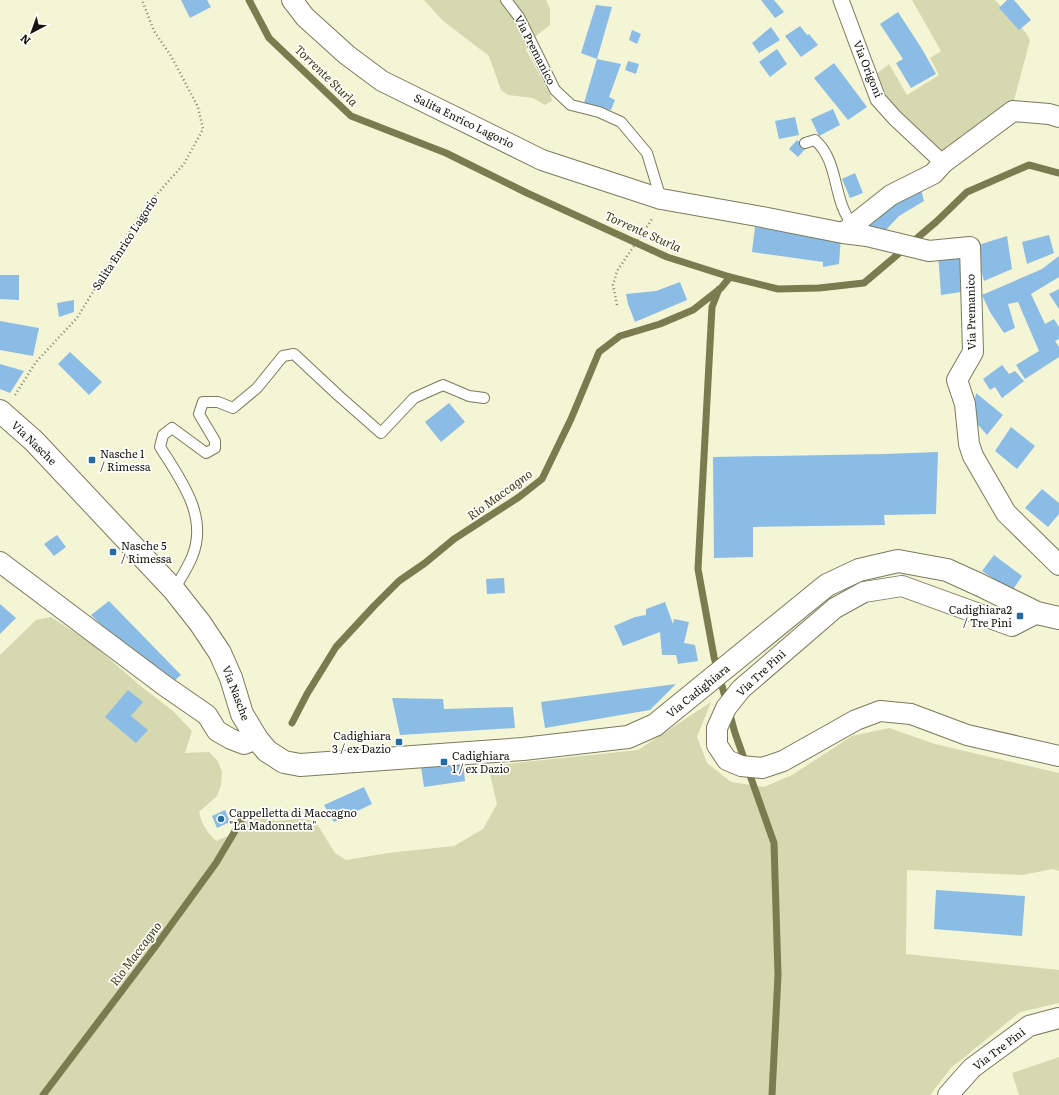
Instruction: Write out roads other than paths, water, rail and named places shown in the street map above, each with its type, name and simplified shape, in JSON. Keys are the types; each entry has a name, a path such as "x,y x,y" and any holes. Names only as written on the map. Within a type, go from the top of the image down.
{"street":[{"name":"Salita Enrico Lagorio","path":"292,0 310,22 347,55 382,81 542,160 661,199"},
{"name":"Via Origoni","path":"841,0 878,99 938,169"},
{"path":"854,231 891,195 938,169 1013,112 1049,114 1059,117"},
{"name":"Via Premanico","path":"661,199 854,231 929,251 970,247 973,352 958,380 964,404 969,444 973,456 1006,513 1059,565"},
{"name":"Via Nasche","path":"2,413 54,462 174,590 200,623 220,653 231,678 242,714 257,739 268,751 284,762 300,765"},
{"name":"Via Cadighiara","path":"300,765 523,749 628,737 656,725 827,585 859,570 898,561 947,570 1037,613 1059,618"},
{"path":"0,562 165,686 207,715 217,730 231,739 244,744 257,739"},
{"name":"Via Tre Pini","path":"1037,613 1012,626 902,586 864,592 835,608 741,689 726,708 717,728 717,745 727,760 741,766 762,768 783,761 856,720 880,711 911,714 967,735 1059,756"},
{"name":"Via Tre Pini","path":"948,1095 972,1068 1029,1026 1059,1018"}],"lane":[{"name":"Via Premanico","path":"506,0 519,17 555,90 571,105 599,112 621,122 647,153 661,199"},
{"path":"806,143 816,140 823,147 832,168 846,216 854,231"},
{"path":"174,590 192,556 198,530 193,503 160,447 163,435 172,428 206,453 215,448 215,442 199,414 204,402 218,402 233,408 257,388 282,356 294,354 381,433 414,398 443,385 469,396 484,398"}],"waterway":[{"name":"Torrente Sturla","path":"249,0 269,38 351,116 446,153 527,193 667,257 730,277 778,289 819,288 864,283 936,222 967,192 1029,165 1059,173"},
{"name":"Rio Maccagno","path":"292,723 307,694 336,647 399,581 425,563 454,539 519,497 542,479 571,419 599,352 620,336 660,324 693,310 721,288 730,277"},
{"path":"719,289 712,307 698,569 714,657 735,733 774,843 778,975 772,1095"},
{"name":"Rio Maccagno","path":"43,1095 155,947 216,863 241,821"}],"place":[{"name":"Nasche 1 / Rimessa","path":"92,460"},
{"name":"Nasche 5 / Rimessa","path":"113,552"},
{"name":"Cadighiara2 / Tre Pini","path":"1020,616"},
{"name":"Cadighiara 3 / ex Dazio","path":"399,742"},
{"name":"Cadighiara 1 / ex Dazio","path":"444,762"},
{"name":"Cappelletta di Maccagno \"La Madonnetta\"","path":"221,819"}]}
